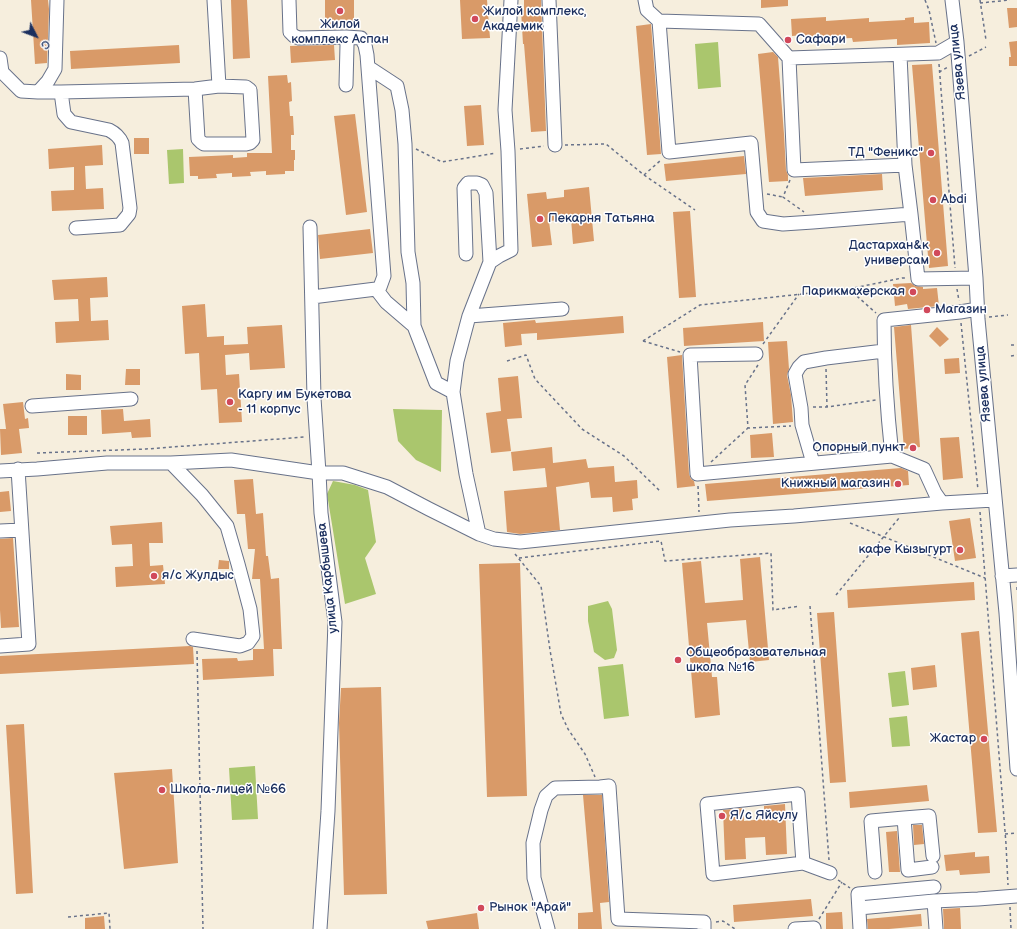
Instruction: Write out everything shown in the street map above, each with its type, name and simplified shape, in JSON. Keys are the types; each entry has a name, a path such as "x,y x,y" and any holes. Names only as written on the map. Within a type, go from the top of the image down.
{"street":[{"path":"38,92 48,81 55,68 57,0"},
{"path":"214,0 219,86"},
{"path":"289,0 290,32 294,36 299,38 361,38 365,45 368,67 384,276 380,287 376,289 312,297"},
{"path":"490,262 511,250 508,151 505,110 511,0"},
{"path":"549,0 555,145"},
{"path":"645,0 647,10 659,21 759,24 789,58 794,170 905,165"},
{"path":"942,0 954,22"},
{"name":"Язева улица","path":"952,0 957,42 994,500 1006,613 1017,769"},
{"path":"954,22 961,0"},
{"path":"659,21 669,152 751,143 757,212 763,221 783,224 912,214"},
{"path":"346,37 346,85"},
{"path":"789,58 938,53 957,42"},
{"path":"900,55 905,165 912,214 918,279 976,278"},
{"path":"0,58 1,72 21,91 61,92 195,89 219,86 246,87 250,90 253,140 246,144 204,144 201,142 198,138 195,89"},
{"path":"368,67 397,86 402,110 405,144 408,252 413,283 414,326 436,383 454,392"},
{"path":"61,92 64,114 71,122 109,130 119,137 122,143 130,208 129,214 120,225 76,228"},
{"path":"466,254 464,188 468,183 477,183 482,185 486,193 490,262 470,316 457,361 454,392 466,474 480,534"},
{"name":"улица Карбышева","path":"310,227 316,436 321,513 335,622 328,811 320,929"},
{"path":"376,289 386,302 414,326"},
{"path":"470,316 562,309"},
{"path":"892,456 886,399 884,320 978,309"},
{"path":"813,463 802,426 801,408 795,374 798,367 804,362 884,351"},
{"path":"756,354 690,355 697,474 892,456 924,469 935,493 942,503"},
{"path":"32,406 131,399"},
{"path":"0,471 18,469 37,470 107,463 171,463 231,460 319,474 343,473 387,487 429,510 480,534 494,539 520,542 730,520 994,500"},
{"path":"171,463 202,495 227,526 250,608 253,636 248,643 240,646 195,639"},
{"path":"0,646 29,644 18,469"},
{"path":"0,531 21,530"},
{"path":"1002,576 1017,575"},
{"path":"548,929 534,878 533,843 546,796 555,788 610,786 618,919 704,926"},
{"path":"803,863 798,794 707,804 713,874 803,863 830,873"},
{"path":"875,872 871,822 904,818 929,816 933,861 908,870 904,818"},
{"path":"860,929 858,894 934,887"},
{"path":"859,908 1013,896"},
{"path":"934,901 936,929"},
{"path":"795,929 814,928"}],"path":[{"path":"925,0 929,10 938,53 956,279 979,501 1006,834 1013,896 1011,929"},
{"path":"980,0 986,40"},
{"path":"980,3 1010,0"},
{"path":"405,144 442,162 555,145 606,144 644,175 695,210"},
{"path":"644,175 669,152"},
{"path":"783,197 794,170"},
{"path":"755,192 783,197 818,222"},
{"path":"690,355 643,341 700,304 849,289 902,278 918,279"},
{"path":"849,289 884,320"},
{"path":"748,428 745,385 762,360 756,354 799,294"},
{"path":"1011,345 1017,345"},
{"path":"507,361 526,355 535,379 582,430 624,456 661,492"},
{"path":"1011,356 1017,355"},
{"path":"826,358 827,407"},
{"path":"801,408 827,407 886,399"},
{"path":"700,514 697,474 748,428 802,426"},
{"path":"37,453 146,449 316,436"},
{"path":"836,595 910,506"},
{"path":"847,522 985,578"},
{"path":"519,558 661,541 664,561 771,553 773,610 800,606"},
{"path":"515,554 541,586 561,714 568,729 585,754 600,787"},
{"path":"810,606 830,873 858,894"},
{"path":"195,639 202,929"},
{"path":"1006,834 1017,833"},
{"path":"814,928 842,882"},
{"path":"68,917 109,913 110,929"},
{"path":"704,926 723,921 735,929"}],"green space":[{"path":"718,42 721,87 698,89 695,44"},
{"path":"183,149 184,183 169,184 167,150"},
{"path":"393,409 442,410 441,472 416,460 398,441"},
{"path":"333,481 355,485 368,490 376,542 365,558 376,594 345,604 327,494"},
{"path":"608,601 612,609 617,650 614,658 605,660 594,652 588,621 588,606"},
{"path":"623,664 629,716 604,719 598,667"},
{"path":"905,671 909,705 892,707 888,673"},
{"path":"907,716 910,746 892,747 889,718"},
{"path":"255,766 258,819 232,820 229,768"}],"building":[{"path":"31,0 48,0 47,63 35,64"},
{"path":"231,0 247,0 250,58 233,59"},
{"name":"Жилой комплекс Аспан","path":"325,0 354,0 354,23 325,24"},
{"name":"Жилой комплекс, Академик","path":"460,0 487,0 490,38 462,39"},
{"path":"524,0 541,0 546,131 531,132 521,10 524,10"},
{"path":"761,0 788,0 788,6 761,8"},
{"path":"1007,8 1017,8 1017,27 1009,28"},
{"path":"826,17 826,21 869,18 869,22 905,20 905,18 914,17 914,23 929,22 930,43 897,45 897,39 853,42 852,38 804,40 804,35 792,36 791,19"},
{"path":"651,24 661,154 647,155 636,26"},
{"path":"1017,41 1017,66 1009,66 1009,57 1011,57 1009,42"},
{"path":"179,45 180,63 71,69 70,51"},
{"path":"334,45 335,60 291,63 290,46"},
{"path":"773,52 778,57 788,181 769,182 758,54"},
{"path":"932,64 948,266 929,268 912,65"},
{"path":"287,75 288,83 291,82 292,101 289,102 290,116 293,116 294,135 291,135 291,150 295,150 294,171 285,171 285,174 266,175 266,171 250,172 251,176 232,177 232,173 216,174 217,178 198,179 198,176 190,176 189,157 233,155 233,158 247,157 247,153 272,153 268,76"},
{"path":"481,105 484,145 467,146 464,106"},
{"path":"355,114 367,212 346,215 334,116"},
{"path":"134,138 149,138 149,154 134,154"},
{"path":"102,145 103,165 85,166 86,189 103,188 104,209 52,211 51,191 74,190 74,167 49,169 48,149"},
{"path":"744,156 746,174 666,181 664,164"},
{"path":"882,174 883,190 805,196 803,178"},
{"path":"589,187 594,241 573,244 571,219 549,221 552,245 532,247 527,194 546,192 547,199 564,197 564,190"},
{"path":"690,211 696,297 679,298 673,212"},
{"path":"370,229 373,253 320,259 318,235"},
{"path":"107,277 108,297 90,298 91,321 108,320 109,340 56,343 55,322 79,321 78,299 54,300 52,280"},
{"path":"911,283 915,286 923,287 923,289 937,288 939,306 908,309 907,304 895,306 893,284"},
{"path":"205,304 207,337 224,336 224,345 248,344 247,327 282,325 285,368 250,370 249,353 225,355 226,375 239,374 242,422 219,423 217,389 201,390 199,353 185,354 182,306"},
{"path":"623,316 624,333 537,340 537,333 521,334 522,345 505,347 503,323 535,320 536,323"},
{"path":"763,322 764,341 684,346 683,328"},
{"path":"911,325 920,447 904,449 894,327"},
{"path":"937,327 949,339 940,347 929,336"},
{"path":"787,341 789,369 787,375 791,395 793,422 773,424 768,342"},
{"path":"682,355 689,474 691,479 694,481 695,486 677,488 667,357"},
{"path":"959,358 960,373 945,374 944,359"},
{"path":"126,369 140,369 140,385 125,385"},
{"path":"66,374 81,375 81,390 66,390"},
{"path":"518,376 522,418 507,419 511,451 491,453 486,413 501,411 498,378"},
{"path":"23,402 25,419 28,418 29,428 19,429 22,453 1,455 0,429 6,429 3,404"},
{"path":"123,409 124,421 150,419 151,437 132,438 131,432 102,434 101,410"},
{"path":"68,416 87,416 87,435 68,435"},
{"path":"772,433 774,457 751,458 750,435"},
{"path":"959,437 963,478 943,480 940,438"},
{"path":"552,447 553,463 586,459 588,468 614,466 615,482 637,480 638,498 632,499 633,510 613,512 612,497 591,498 589,482 556,487 560,530 520,534 507,532 504,491 547,487 545,468 513,471 511,452"},
{"path":"901,468 908,471 909,485 707,501 705,484"},
{"path":"253,479 256,514 263,513 266,556 268,556 271,579 279,578 282,649 273,649 274,676 203,680 202,659 237,658 238,661 253,660 253,649 264,649 260,579 252,579 255,549 248,549 245,514 237,514 234,480"},
{"path":"9,491 11,511 0,512 0,492"},
{"path":"970,518 976,558 955,561 949,521"},
{"path":"162,522 163,543 149,543 150,566 163,565 165,584 116,587 115,567 133,566 132,544 112,545 110,526"},
{"path":"13,538 19,627 1,628 0,539"},
{"name":"Общеобразовательная школа №16","path":"760,557 769,660 750,662 746,620 707,623 712,677 717,677 720,715 695,718 682,563 701,561 705,603 743,600 740,559"},
{"path":"219,560 229,561 229,569 218,569"},
{"path":"520,563 527,796 487,797 479,564"},
{"path":"974,582 975,600 848,608 847,590"},
{"path":"834,612 846,782 830,783 817,613"},
{"path":"979,631 997,832 978,833 961,633"},
{"path":"193,647 194,664 0,674 0,656"},
{"path":"935,665 937,687 913,690 911,668"},
{"path":"381,687 387,894 344,895 339,723 341,688"},
{"path":"24,724 33,893 16,894 6,725"},
{"name":"Школа-лицей №66","path":"172,769 178,863 124,869 114,773"},
{"path":"927,785 929,801 850,808 849,792"},
{"path":"583,795 602,795 609,902 600,903 602,929 578,929 578,913 593,912"},
{"path":"785,804 787,854 766,855 765,837 745,838 746,859 725,860 723,810 743,808 744,821 764,819 764,806"},
{"path":"913,825 922,825 924,844 914,845"},
{"path":"897,831 900,872 889,872 886,832"},
{"path":"975,852 975,857 989,856 990,873 960,875 959,870 946,871 944,855"},
{"path":"811,899 813,916 734,922 733,905"},
{"path":"960,908 961,929 944,929 943,909"},
{"path":"842,912 843,929 826,929 826,913"},
{"path":"477,913 479,929 428,929 426,921"},
{"path":"921,914 922,926 868,929 867,919"},
{"path":"104,916 105,929 85,929 85,918"}],"place":[{"name":"Жилой комплекс Аспан","path":"340,11"},
{"name":"Жилой комплекс, Академик","path":"475,19"},
{"name":"Сафари","path":"788,40"},
{"name":"ТД \"Феникс\"","path":"931,153"},
{"name":"Abdi","path":"933,200"},
{"name":"Пекарня Татьяна","path":"540,219"},
{"name":"Дастархан&к универсам","path":"937,253"},
{"name":"Парикмахерская","path":"913,292"},
{"name":"Магазин","path":"927,310"},
{"name":"Каргу им Букетова - 11 корпус","path":"230,402"},
{"name":"Опорный пункт","path":"913,448"},
{"name":"Книжный магазин","path":"898,484"},
{"name":"кафе Кызыгурт","path":"960,550"},
{"name":"я/c Жулдыс","path":"154,576"},
{"name":"Общеобразовательная школа №16","path":"678,660"},
{"name":"Жастар","path":"984,739"},
{"name":"Школа-лицей №66","path":"162,790"},
{"name":"Я/c Яйсулу","path":"722,816"},
{"name":"Рынок \"Арай\"","path":"481,908"}]}
